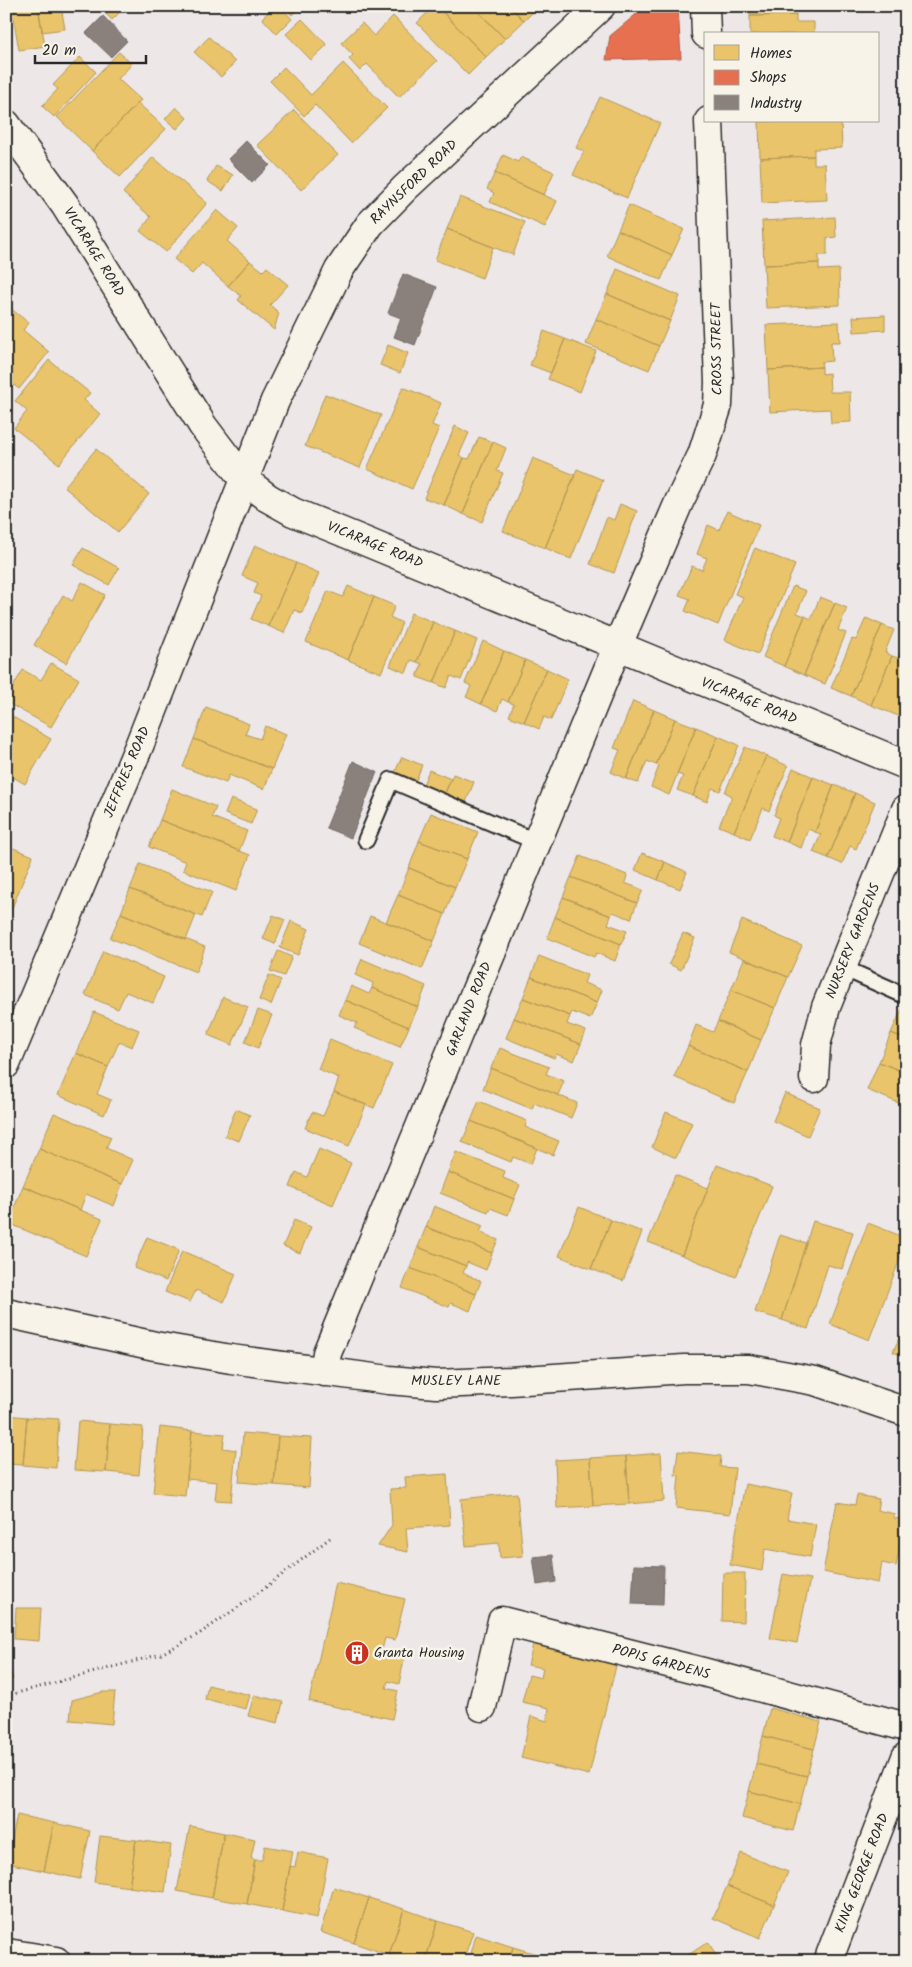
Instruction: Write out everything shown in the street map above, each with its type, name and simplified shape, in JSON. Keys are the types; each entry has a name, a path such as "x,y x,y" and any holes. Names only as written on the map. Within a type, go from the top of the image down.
{"street":[{"name":"RAYNSFORD ROAD","path":"244,480 275,401 312,322 338,270 370,224 405,188 601,6"},
{"path":"705,6 706,32"},
{"name":"CROSS STREET","path":"617,647 679,502 702,455 718,405 719,382 709,122"},
{"name":"VICARAGE ROAD","path":"6,124 65,205 203,426 244,480 268,498 293,512 906,765"},
{"name":"JEFFRIES ROAD","path":"6,1064 12,1029 139,746 244,480"},
{"name":"GARLAND ROAD","path":"324,1372 327,1353 617,647"},
{"name":"NURSERY GARDENS","path":"814,1078 816,1045 826,1007 906,809"},
{"name":"MUSLEY LANE","path":"6,1313 155,1346 324,1372 436,1384 511,1381 684,1369 749,1369 815,1381 906,1412"},
{"name":"POPIS GARDENS","path":"482,1706 502,1620 906,1727"},
{"name":"KING GEORGE ROAD","path":"828,1961 906,1757"},
{"path":"7,1953 56,1961"}],"lane":[{"path":"366,840 391,780 537,842"},
{"path":"841,967 906,996"}],"path":[{"path":"6,1696 162,1654 199,1634 253,1597 330,1538"}],"building: Homes":[{"path":"6,6 38,6 45,46 19,50 13,16 6,17"},
{"path":"38,6 61,6 65,29 42,32"},
{"path":"98,6 126,6 112,20"},
{"path":"275,6 280,6 292,19 277,34 262,18"},
{"path":"283,6 301,6 292,15"},
{"path":"434,6 437,6 486,57 468,75 417,23"},
{"path":"437,6 463,6 467,10 473,6 505,39 486,57"},
{"path":"473,6 510,6 524,21 505,39"},
{"path":"510,6 539,6 524,21"},
{"path":"750,6 814,6 814,8 796,8 796,15 750,16"},
{"path":"796,15 796,22 814,22 814,32 750,32 750,16"},
{"path":"393,16 437,61 399,97 367,64 360,71 349,59 353,55 341,43 362,23 374,36"},
{"path":"302,19 327,45 311,60 286,34"},
{"path":"209,37 235,62 221,77 194,52"},
{"path":"119,52 132,64 118,79 141,100 92,151 57,117"},
{"path":"80,57 96,72 54,117 42,106 58,89 53,85"},
{"path":"343,63 387,108 351,143 315,105 304,116 270,81 284,67 311,95"},
{"path":"600,97 660,123 627,198 573,175 584,151 576,148"},
{"path":"138,103 166,129 120,177 92,151"},
{"path":"176,107 187,118 177,129 165,119"},
{"path":"294,110 338,155 301,190 257,145"},
{"path":"759,122 841,122 842,148 814,149 814,156 760,158"},
{"path":"503,155 518,162 521,157 554,172 544,195 495,173"},
{"path":"814,156 814,164 825,164 827,200 762,203 760,158"},
{"path":"153,157 207,203 166,252 140,231 151,217 123,193"},
{"path":"216,166 233,175 223,191 207,181"},
{"path":"495,173 557,201 545,227 490,202 494,193 487,189"},
{"path":"460,197 525,222 513,255 447,229"},
{"path":"629,205 684,229 672,255 618,230"},
{"path":"217,210 238,228 227,241 250,261 228,286 202,263 192,274 174,259"},
{"path":"835,217 836,237 827,238 827,255 819,255 819,263 764,265 762,221"},
{"path":"447,229 493,247 482,278 435,260"},
{"path":"618,230 672,255 661,280 607,256"},
{"path":"250,261 263,271 267,267 288,285 270,305 279,313 274,330 238,300 241,296 228,286"},
{"path":"819,263 819,270 839,269 840,305 766,308 764,265"},
{"path":"617,269 680,296 670,321 607,294"},
{"path":"607,294 670,321 659,346 596,319"},
{"path":"10,308 29,323 23,330 49,352 19,389 6,379 6,313"},
{"path":"885,315 885,330 854,332 853,317"},
{"path":"596,319 659,346 649,370 586,344"},
{"path":"839,322 840,342 831,342 832,361 821,362 822,367 768,370 766,325"},
{"path":"544,331 565,339 551,373 530,365"},
{"path":"565,339 596,351 580,392 548,379"},
{"path":"388,345 408,353 400,373 380,365"},
{"path":"49,360 90,393 84,400 100,414 59,464 14,428 27,411 15,401"},
{"path":"822,367 822,374 829,373 830,392 850,392 851,422 831,423 830,409 770,412 768,370"},
{"path":"403,387 441,403 432,425 439,428 412,489 367,469"},
{"path":"325,394 381,415 360,468 305,446"},
{"path":"455,426 469,433 459,455 464,458 444,505 424,498"},
{"path":"479,437 493,442 463,514 444,505 464,458 469,459"},
{"path":"493,442 506,448 497,471 503,473 482,522 463,514"},
{"path":"96,449 149,494 118,532 64,487"},
{"path":"533,458 575,475 545,548 503,531"},
{"path":"577,469 603,480 571,559 545,548"},
{"path":"620,504 637,511 614,573 590,564 607,517 614,520"},
{"path":"727,511 759,525 718,625 685,611 690,599 679,595 692,566 702,570 707,558 697,554 708,525 719,530"},
{"path":"255,545 296,563 268,626 251,619 261,596 254,593 258,583 242,576"},
{"path":"83,548 119,568 109,585 73,565"},
{"path":"755,548 795,565 758,654 725,640 743,597 735,594"},
{"path":"296,563 319,573 302,613 294,610 284,633 268,626"},
{"path":"82,582 105,595 66,663 34,645 63,595 72,601"},
{"path":"348,586 374,597 348,660 306,642 328,591 343,597"},
{"path":"793,586 806,591 797,613 805,616 784,666 763,657"},
{"path":"374,597 395,606 390,617 402,623 381,673 348,660"},
{"path":"820,597 835,603 804,675 784,666 805,616 811,619"},
{"path":"835,603 847,608 838,630 846,633 825,684 804,675"},
{"path":"411,613 433,622 417,662 411,660 406,673 390,666"},
{"path":"866,618 882,625 851,696 831,688 852,639 856,640"},
{"path":"433,622 455,631 434,683 417,677 422,664 417,662"},
{"path":"882,625 894,630 885,652 892,656 871,705 851,696"},
{"path":"455,631 477,640 461,680 451,676 446,688 434,683"},
{"path":"906,640 906,719 871,705 892,656 898,658"},
{"path":"483,641 504,651 481,704 466,697 471,686 465,683"},
{"path":"504,651 525,660 508,702 502,699 497,711 481,704"},
{"path":"525,660 547,669 524,722 509,716 514,704 508,702"},
{"path":"51,663 79,679 51,727 6,702 6,698 23,670 41,680"},
{"path":"547,669 568,679 551,720 544,717 539,729 524,722"},
{"path":"633,701 654,710 626,779 611,772 620,750 614,748"},
{"path":"206,707 249,724 245,734 260,739 265,726 286,734 272,769 194,739"},
{"path":"654,710 675,719 656,765 647,761 638,783 626,779"},
{"path":"6,713 51,739 25,784 6,773"},
{"path":"675,719 696,727 669,795 651,787 659,766 656,765"},
{"path":"696,727 718,736 693,796 677,790 683,776 677,774"},
{"path":"718,736 739,745 720,791 712,788 707,802 693,796"},
{"path":"194,739 272,769 264,789 229,775 226,783 183,767"},
{"path":"745,747 766,756 734,832 719,826 732,796 725,792"},
{"path":"766,756 788,766 769,811 763,808 750,839 734,832"},
{"path":"402,757 422,765 416,780 395,772"},
{"path":"793,768 813,777 787,842 772,836 779,818 774,815"},
{"path":"429,770 451,779 445,793 423,785"},
{"path":"453,774 474,782 466,802 445,793"},
{"path":"813,777 834,785 815,832 808,829 801,848 787,842"},
{"path":"834,785 855,793 828,858 813,852 821,834 815,832"},
{"path":"172,789 216,807 212,817 247,831 239,851 160,820"},
{"path":"855,793 875,802 856,849 850,846 842,864 828,858"},
{"path":"231,799 257,809 251,824 225,814"},
{"path":"431,813 478,832 467,859 419,841"},
{"path":"160,820 250,855 236,891 183,870 186,862 149,847"},
{"path":"419,841 467,859 455,887 409,868"},
{"path":"6,845 33,856 10,913 6,912"},
{"path":"642,853 665,862 658,880 635,870"},
{"path":"580,856 627,875 625,883 643,890 637,903 571,877"},
{"path":"665,862 687,872 680,889 658,880"},
{"path":"140,864 212,892 202,917 130,889"},
{"path":"409,868 455,887 445,914 398,895"},
{"path":"571,877 637,903 631,919 613,912 611,916 563,897"},
{"path":"130,889 196,915 186,940 121,913"},
{"path":"398,895 445,914 434,941 386,922"},
{"path":"563,897 611,916 608,924 627,931 621,944 555,917"},
{"path":"121,913 205,947 196,972 110,938"},
{"path":"273,915 285,920 275,944 263,939"},
{"path":"370,916 434,941 422,969 359,943"},
{"path":"555,917 621,944 615,961 596,953 594,957 547,938"},
{"path":"742,920 802,946 788,977 729,952"},
{"path":"291,921 309,929 298,955 280,948"},
{"path":"683,933 695,938 681,970 669,964"},
{"path":"103,951 164,977 153,1003 126,992 118,1009 85,995"},
{"path":"278,951 292,957 284,976 270,971"},
{"path":"539,956 587,975 584,983 602,990 597,1003 531,977"},
{"path":"362,959 426,986 418,1007 372,988 373,983 355,975"},
{"path":"744,959 788,977 775,1008 731,990"},
{"path":"269,975 281,980 271,1005 259,1000"},
{"path":"531,977 597,1003 590,1019 572,1012 570,1016 523,998"},
{"path":"351,986 369,994 372,988 418,1007 409,1027 345,1000"},
{"path":"731,990 775,1008 761,1040 718,1021"},
{"path":"223,997 248,1007 232,1045 208,1035"},
{"path":"523,998 570,1016 567,1024 586,1031 581,1044 514,1018"},
{"path":"345,1000 409,1027 400,1047 354,1028 357,1023 339,1015"},
{"path":"904,1005 906,1006 906,1039 891,1033"},
{"path":"258,1010 272,1015 258,1048 245,1042"},
{"path":"94,1012 139,1030 132,1047 119,1042 108,1067 76,1053"},
{"path":"514,1018 581,1044 574,1061 556,1054 554,1058 506,1038"},
{"path":"718,1021 761,1040 748,1072 688,1046 696,1025 713,1032"},
{"path":"891,1033 906,1039 906,1073 879,1062"},
{"path":"330,1039 392,1065 374,1108 334,1092 339,1078 318,1069"},
{"path":"688,1046 748,1072 734,1103 674,1077"},
{"path":"500,1048 549,1067 546,1074 564,1081 558,1095 491,1068"},
{"path":"76,1053 108,1067 97,1094 111,1100 104,1115 58,1095"},
{"path":"879,1062 906,1073 906,1106 867,1090"},
{"path":"491,1068 577,1103 571,1118 534,1103 532,1109 483,1089"},
{"path":"334,1092 366,1105 349,1146 305,1128 312,1112 323,1116"},
{"path":"785,1093 820,1108 808,1136 773,1121"},
{"path":"479,1101 527,1121 525,1127 559,1141 553,1155 471,1121"},
{"path":"236,1109 250,1115 239,1141 225,1136"},
{"path":"666,1112 692,1123 676,1158 652,1147"},
{"path":"54,1113 111,1137 106,1148 133,1160 122,1184 39,1149"},
{"path":"471,1121 537,1148 531,1164 513,1157 511,1162 462,1142"},
{"path":"39,1149 122,1184 114,1206 86,1194 80,1210 23,1186"},
{"path":"319,1149 351,1163 333,1205 290,1187 296,1172 307,1177"},
{"path":"456,1152 505,1171 503,1178 520,1185 514,1199 448,1172"},
{"path":"717,1165 772,1186 736,1277 682,1255"},
{"path":"448,1172 514,1199 508,1215 490,1208 488,1212 440,1193"},
{"path":"675,1175 708,1188 682,1255 648,1242"},
{"path":"23,1186 102,1219 86,1256 8,1223"},
{"path":"434,1206 483,1226 480,1232 498,1240 492,1253 426,1227"},
{"path":"579,1207 611,1220 591,1269 559,1256"},
{"path":"294,1220 311,1227 300,1253 283,1246"},
{"path":"611,1220 642,1232 623,1281 591,1269"},
{"path":"813,1221 853,1232 842,1269 828,1265 808,1329 782,1320"},
{"path":"868,1223 906,1238 906,1243 869,1340 830,1324"},
{"path":"426,1227 492,1253 486,1270 467,1262 466,1266 418,1247"},
{"path":"780,1235 806,1243 782,1320 755,1312"},
{"path":"147,1237 179,1250 166,1281 134,1268"},
{"path":"418,1247 466,1266 463,1273 481,1281 476,1294 410,1268"},
{"path":"182,1251 236,1274 224,1302 196,1290 190,1302 165,1292"},
{"path":"410,1268 476,1294 470,1311 451,1303 449,1307 402,1288"},
{"path":"906,1322 906,1357 893,1352"},
{"path":"6,1415 27,1417 23,1465 6,1464"},
{"path":"27,1417 59,1419 56,1468 23,1465"},
{"path":"78,1421 110,1424 106,1472 74,1470"},
{"path":"110,1424 143,1427 139,1475 106,1472"},
{"path":"160,1427 192,1431 185,1496 153,1493"},
{"path":"192,1431 225,1434 223,1448 236,1450 231,1501 215,1500 217,1482 187,1479"},
{"path":"243,1433 278,1436 274,1485 239,1482"},
{"path":"278,1436 312,1438 309,1488 274,1485"},
{"path":"678,1451 721,1456 720,1467 735,1468 730,1514 676,1508 679,1476 675,1475"},
{"path":"661,1453 664,1501 629,1504 626,1456"},
{"path":"626,1456 629,1504 593,1506 590,1458"},
{"path":"590,1458 593,1506 557,1508 555,1460"},
{"path":"447,1474 450,1525 406,1528 408,1552 378,1546 392,1525 390,1489 406,1488 405,1477"},
{"path":"745,1484 792,1493 787,1519 816,1524 810,1557 765,1549 762,1571 730,1565"},
{"path":"517,1493 523,1556 500,1558 499,1543 466,1546 461,1499"},
{"path":"857,1495 879,1499 877,1510 895,1514 894,1518 905,1520 896,1566 882,1563 878,1583 823,1572 837,1502 855,1505"},
{"path":"723,1573 745,1573 744,1622 722,1621"},
{"path":"783,1574 810,1579 797,1643 770,1638"},
{"name":"Granta Housing","path":"336,1583 405,1599 395,1640 385,1638 382,1650 405,1655 399,1684 388,1681 386,1688 398,1691 392,1719 309,1701"},
{"path":"16,1608 41,1608 39,1641 14,1639"},
{"path":"534,1641 617,1662 589,1775 521,1758 531,1716 547,1721 549,1708 522,1702 529,1675 541,1678 543,1668 528,1665"},
{"path":"6,1659 13,1679 6,1681"},
{"path":"208,1685 250,1695 246,1709 205,1699"},
{"path":"103,1692 115,1692 112,1724 70,1720 72,1700"},
{"path":"254,1695 283,1702 278,1723 248,1716"},
{"path":"770,1708 821,1722 814,1749 763,1736"},
{"path":"763,1736 814,1749 807,1776 756,1764"},
{"path":"756,1764 807,1776 800,1804 749,1791"},
{"path":"749,1791 800,1804 793,1831 742,1818"},
{"path":"17,1815 54,1823 44,1871 7,1863"},
{"path":"54,1823 90,1831 80,1879 44,1871"},
{"path":"190,1826 224,1833 212,1898 177,1891"},
{"path":"224,1833 255,1839 251,1858 255,1860 247,1904 212,1898"},
{"path":"100,1836 136,1840 129,1887 94,1882"},
{"path":"136,1840 171,1845 165,1892 129,1887"},
{"path":"265,1846 293,1851 282,1911 247,1904 255,1860 262,1860"},
{"path":"298,1852 328,1858 317,1918 282,1911 290,1866 295,1867"},
{"path":"741,1853 788,1872 774,1905 727,1886"},
{"path":"727,1886 774,1905 760,1938 713,1918"},
{"path":"334,1887 369,1898 354,1943 320,1932"},
{"path":"369,1898 404,1909 389,1955 354,1943"},
{"path":"404,1909 438,1921 425,1961 408,1961 389,1955"},
{"path":"438,1921 473,1932 463,1961 425,1961"},
{"path":"476,1935 513,1947 509,1961 469,1961"},
{"path":"708,1942 720,1961 679,1961"},
{"path":"513,1947 550,1958 549,1961 509,1961"}],"building: Shops":[{"path":"646,6 678,6 681,58 606,60 610,36"}],"building: Industry":[{"path":"103,16 127,41 111,57 86,33"},
{"path":"246,141 270,165 252,183 228,159"},
{"path":"403,274 437,287 415,345 394,337 401,318 388,313"},
{"path":"353,761 377,772 351,838 326,828"},
{"path":"553,1555 556,1582 537,1585 533,1557"},
{"path":"634,1565 664,1566 663,1605 632,1604"}],"place":[{"name":"Granta Housing","path":"357,1653"}]}
